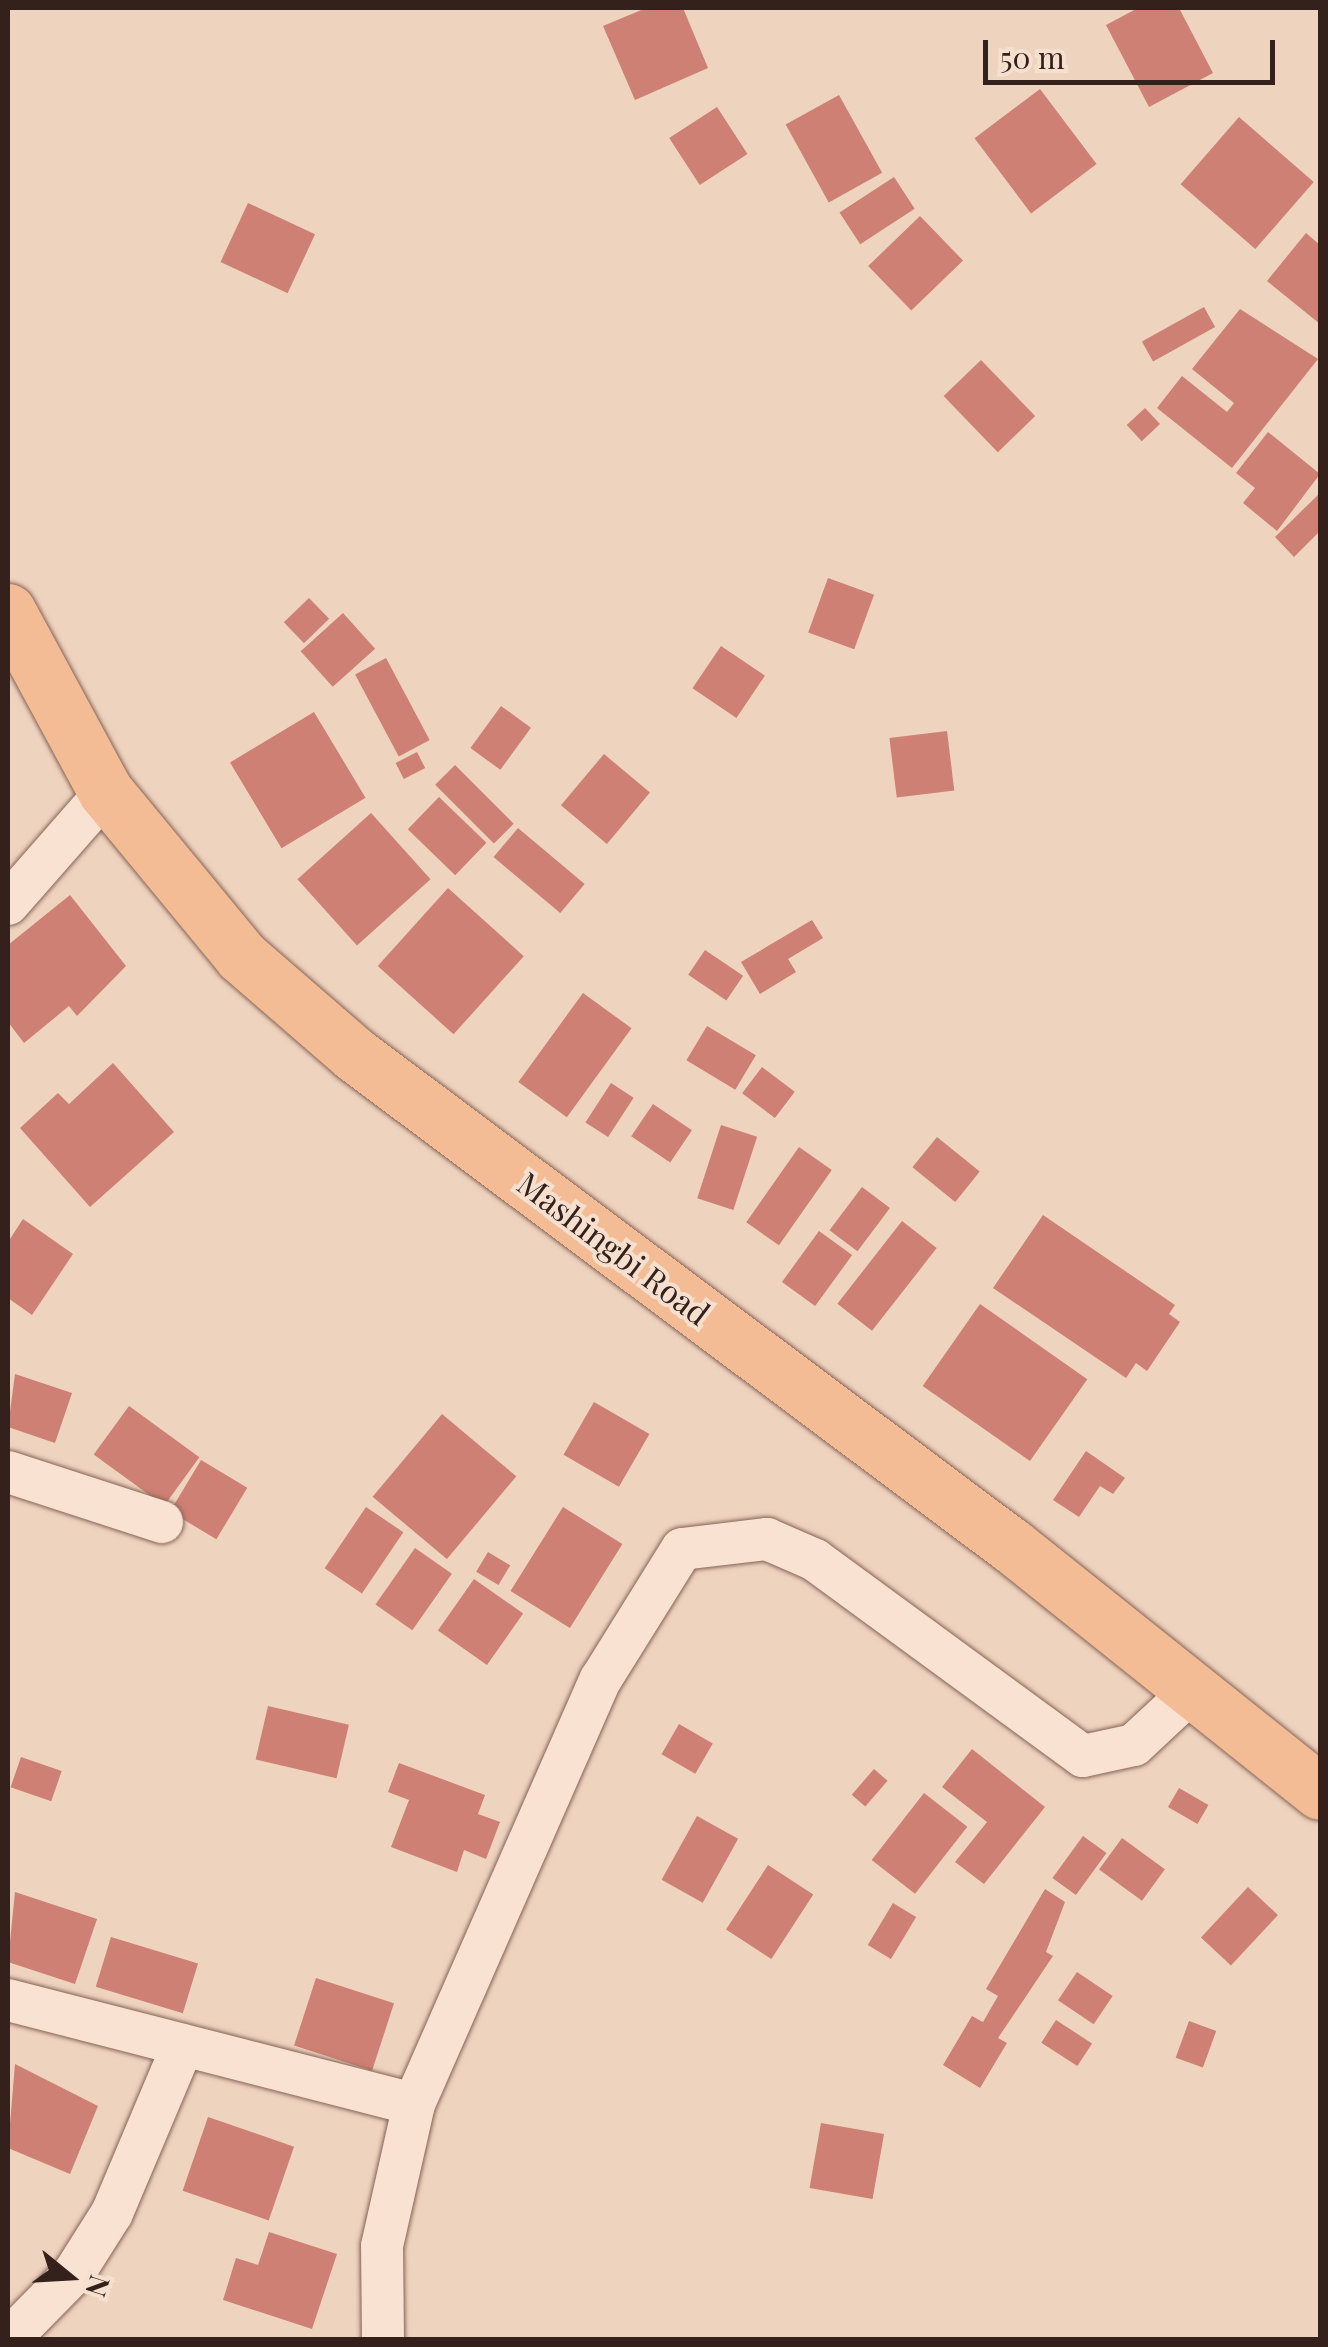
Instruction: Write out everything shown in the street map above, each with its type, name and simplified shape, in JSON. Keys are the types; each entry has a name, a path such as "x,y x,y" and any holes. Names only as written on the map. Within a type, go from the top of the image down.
{"main road":[{"name":"Mashingbi Road","path":"8,611 106,792 241,956 354,1054 1012,1546 1320,1792"}],"street":[{"path":"8,904 106,792"},
{"path":"8,1472 162,1522"},
{"path":"383,2340 382,2246 414,2104 601,1679 682,1549 767,1539 815,1560 1084,1756 1134,1744 1191,1692"},
{"path":"8,2000 414,2104"},
{"path":"8,2340 74,2273 112,2212 182,2045"}],"building":[{"path":"646,8 683,8 708,68 635,100 603,26"},
{"path":"1138,8 1179,8 1213,73 1149,107 1106,25"},
{"path":"1040,89 1097,164 1031,213 975,138"},
{"path":"839,95 882,173 829,202 786,125"},
{"path":"717,107 747,154 700,185 669,138"},
{"path":"1239,117 1314,182 1255,249 1181,184"},
{"path":"894,177 915,209 860,244 839,212"},
{"path":"248,203 315,234 288,293 221,262"},
{"path":"920,216 963,261 911,311 868,266"},
{"path":"1306,233 1320,245 1320,324 1267,281"},
{"path":"1204,307 1215,327 1153,362 1142,341"},
{"path":"1240,309 1318,359 1232,468 1157,408 1182,376 1227,412 1234,403 1192,369"},
{"path":"981,360 1035,416 998,452 944,396"},
{"path":"1145,408 1160,424 1142,441 1127,425"},
{"path":"1268,432 1320,474 1277,531 1243,503 1255,488 1236,473"},
{"path":"1320,493 1320,531 1294,557 1275,537"},
{"path":"828,578 874,595 854,649 808,633"},
{"path":"309,598 329,619 304,643 284,622"},
{"path":"343,613 375,649 333,687 301,651"},
{"path":"721,646 765,676 736,718 692,688"},
{"path":"386,658 430,740 399,757 355,674"},
{"path":"501,706 531,728 500,770 470,748"},
{"path":"314,712 366,798 282,848 230,762"},
{"path":"947,731 954,791 897,798 889,738"},
{"path":"417,752 425,768 404,779 396,763"},
{"path":"604,754 650,793 607,844 561,805"},
{"path":"455,765 514,824 494,843 435,785"},
{"path":"439,797 486,843 455,875 408,829"},
{"path":"371,813 431,879 357,945 297,879"},
{"path":"518,828 585,884 560,913 494,857"},
{"path":"448,888 524,956 454,1034 378,966"},
{"path":"70,895 126,966 77,1016 69,1006 24,1043 8,1022 8,945"},
{"path":"812,920 823,938 788,959 796,972 760,994 741,962"},
{"path":"705,950 743,976 726,1001 688,975"},
{"path":"583,993 632,1028 567,1117 518,1082"},
{"path":"707,1026 756,1055 735,1090 686,1060"},
{"path":"113,1063 174,1132 90,1207 20,1128 58,1093 69,1104"},
{"path":"762,1067 795,1092 775,1118 742,1093"},
{"path":"611,1083 634,1098 608,1137 585,1122"},
{"path":"653,1104 692,1130 670,1163 631,1136"},
{"path":"721,1125 757,1137 733,1210 697,1198"},
{"path":"937,1137 980,1172 955,1202 912,1167"},
{"path":"799,1147 832,1170 779,1245 746,1222"},
{"path":"862,1187 890,1208 857,1251 830,1230"},
{"path":"1043,1215 1175,1305 1169,1314 1180,1322 1147,1371 1136,1363 1126,1378 993,1288"},
{"path":"23,1219 73,1254 32,1315 8,1298 8,1242"},
{"path":"902,1221 937,1248 872,1331 837,1304"},
{"path":"819,1231 852,1255 815,1306 782,1282"},
{"path":"980,1304 1087,1379 1030,1461 923,1386"},
{"path":"15,1374 72,1393 55,1443 8,1427"},
{"path":"594,1402 649,1434 619,1487 564,1455"},
{"path":"129,1406 199,1457 164,1506 94,1455"},
{"path":"442,1414 516,1476 447,1559 373,1497"},
{"path":"1086,1451 1125,1478 1113,1494 1100,1486 1079,1517 1053,1500"},
{"path":"201,1460 247,1488 216,1539 170,1511"},
{"path":"366,1507 403,1532 362,1594 325,1568"},
{"path":"563,1507 622,1544 570,1628 511,1591"},
{"path":"415,1548 452,1574 412,1630 375,1605"},
{"path":"488,1552 510,1565 498,1585 476,1572"},
{"path":"474,1579 523,1613 487,1665 438,1631"},
{"path":"268,1706 349,1725 337,1778 256,1760"},
{"path":"679,1724 713,1744 695,1774 662,1754"},
{"path":"972,1749 1045,1807 984,1884 955,1862 987,1822 942,1787"},
{"path":"21,1757 62,1771 51,1801 11,1787"},
{"path":"399,1763 485,1795 478,1814 500,1822 486,1859 464,1850 457,1872 391,1847 409,1800 388,1792"},
{"path":"874,1769 888,1781 865,1806 852,1795"},
{"path":"1179,1788 1208,1805 1197,1824 1168,1807"},
{"path":"924,1793 967,1827 915,1894 872,1860"},
{"path":"697,1816 738,1839 703,1903 662,1880"},
{"path":"1083,1836 1106,1853 1076,1895 1052,1878"},
{"path":"1122,1838 1165,1869 1142,1901 1099,1870"},
{"path":"768,1865 813,1894 771,1959 726,1930"},
{"path":"1248,1887 1278,1915 1231,1965 1201,1937"},
{"path":"1045,1889 1065,1902 1046,1952 1053,1956 998,2038 1007,2043 980,2088 943,2065 972,2016 983,2022 998,1996 986,1989"},
{"path":"15,1892 97,1919 75,1984 8,1962"},
{"path":"893,1903 916,1917 891,1959 868,1945"},
{"path":"111,1937 198,1964 183,2013 96,1987"},
{"path":"1077,1972 1113,1996 1094,2024 1058,2000"},
{"path":"316,1978 394,2003 372,2071 294,2046"},
{"path":"1056,2020 1092,2043 1077,2066 1041,2043"},
{"path":"1189,2021 1216,2031 1203,2068 1176,2058"},
{"path":"15,2064 98,2106 70,2174 8,2148"},
{"path":"208,2117 294,2147 269,2220 183,2191"},
{"path":"821,2123 884,2134 873,2199 810,2188"},
{"path":"269,2232 337,2254 312,2329 223,2300 236,2258 258,2265"}]}
